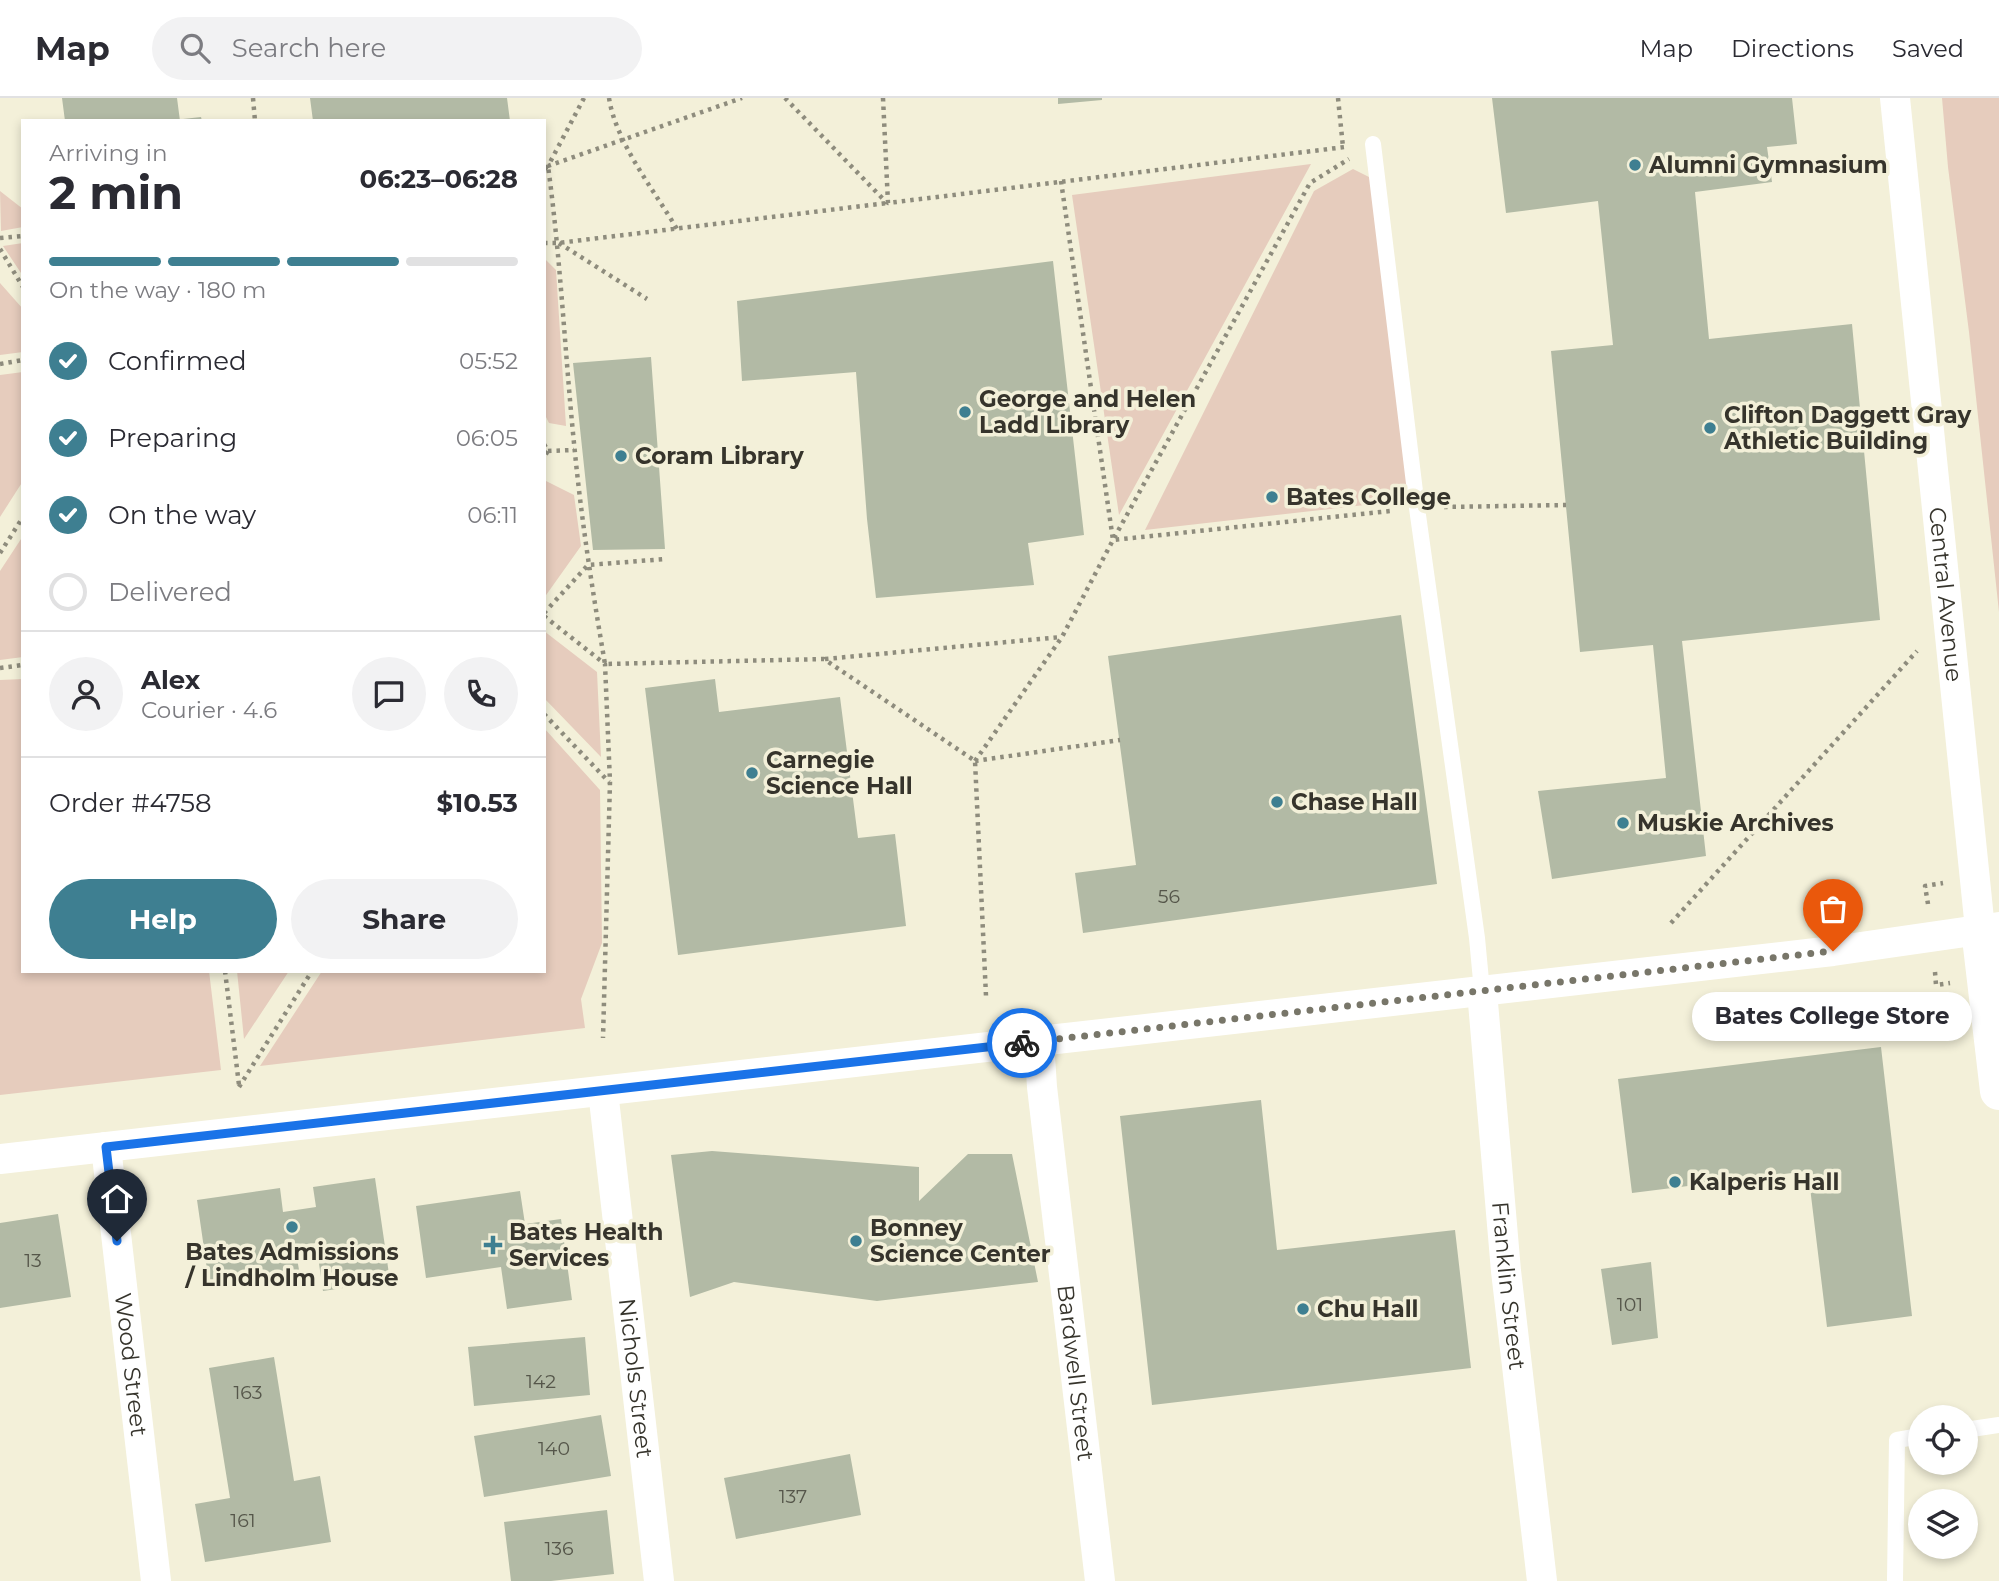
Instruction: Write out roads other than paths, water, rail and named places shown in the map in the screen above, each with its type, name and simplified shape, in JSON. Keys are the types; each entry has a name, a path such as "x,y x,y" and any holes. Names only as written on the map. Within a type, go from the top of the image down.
{"street":[{"name":"Central Avenue","path":"1895,98 1948,616 1990,928 1999,1091"},
{"path":"0,1159 1833,951 1990,928"},
{"name":"Franklin Street","path":"1482,991 1506,1271 1542,1581"},
{"name":"Bardwell Street","path":"1039,1041 1042,1087 1100,1581"},
{"name":"Nichols Street","path":"603,1091 659,1581"},
{"name":"Wood Street","path":"106,1147 156,1581"}],"lane":[{"path":"1373,144 1417,508 1477,938 1482,991"},
{"path":"1978,1428 1999,1425"},
{"path":"1895,1581 1897,1440 1908,1438"}],"place":[{"name":"Alumni Gymnasium","path":"1635,165"},
{"name":"George and Helen Ladd Library","path":"965,412"},
{"name":"Clifton Daggett Gray Athletic Building","path":"1710,428"},
{"name":"Coram Library","path":"621,456"},
{"name":"Bates College","path":"1272,497"},
{"name":"Carnegie Science Hall","path":"752,773"},
{"name":"Chase Hall","path":"1277,802"},
{"name":"Muskie Archives","path":"1623,823"},
{"name":"Bates College Store","path":"1833,951"},
{"name":"Kalperis Hall","path":"1675,1182"},
{"name":"Bates Admissions / Lindholm House","path":"292,1227"},
{"name":"Bonney Science Center","path":"856,1241"},
{"name":"Bates Health Services","path":"493,1245"},
{"name":"Chu Hall","path":"1303,1309"}]}
